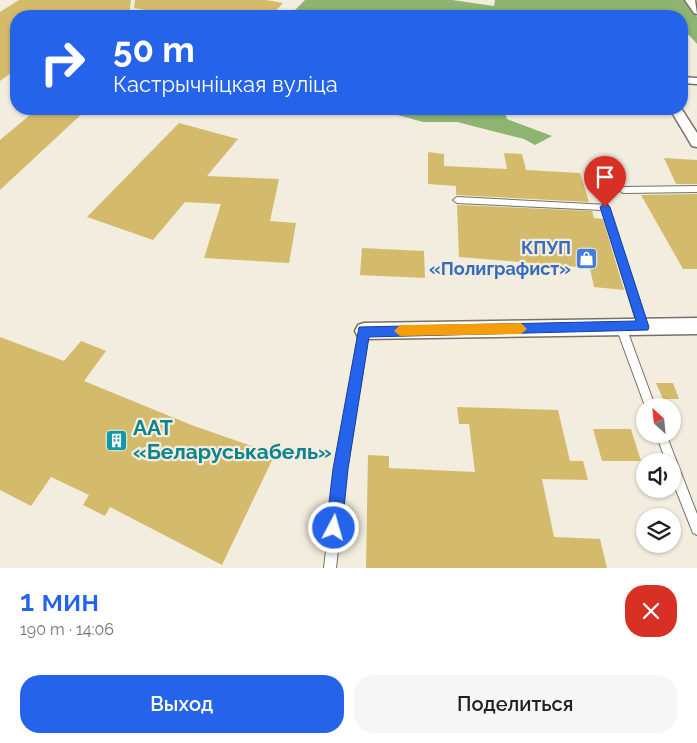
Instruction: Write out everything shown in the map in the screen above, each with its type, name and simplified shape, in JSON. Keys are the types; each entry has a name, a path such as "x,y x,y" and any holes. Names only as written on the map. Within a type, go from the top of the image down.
{"street":[{"path":"690,0 697,11"},
{"path":"680,115 697,143"},
{"path":"364,331 697,326"}],"lane":[{"path":"623,190 697,189"},
{"path":"456,200 605,207 643,327"},
{"path":"622,327 647,398"},
{"path":"330,568 340,469 364,331"},
{"path":"681,487 697,529"}],"green space":[{"path":"305,0 452,0 494,6 495,0 688,0 697,17 697,44 688,35 688,10 295,10"},
{"path":"398,115 506,115 507,119 552,136 535,145 524,139 457,122 423,122"}],"building":[{"path":"19,0 131,0 130,10 10,10 10,74 0,81 0,12"},
{"path":"135,0 266,0 283,3 277,10 145,10 134,8"},
{"path":"30,115 81,115 0,190 0,140"},
{"path":"179,123 238,139 207,176 279,179 270,221 296,223 289,263 204,258 221,204 185,202 153,240 87,217"},
{"path":"428,152 444,154 444,166 507,169 504,153 522,154 526,170 580,173 589,202 456,195 456,186 428,184"},
{"path":"664,158 697,160 697,184 676,184"},
{"path":"697,194 697,269 683,269 641,195"},
{"path":"457,205 592,211 594,218 603,219 624,290 594,287 590,268 459,257"},
{"path":"362,248 424,251 425,278 360,275"},
{"name":"ААТ «Беларуськабель»","path":"0,337 64,361 81,341 106,351 84,381 194,426 275,454 222,565 110,507 105,516 83,505 89,495 51,477 31,506 0,490"},
{"path":"656,383 673,383 679,398 663,398"},
{"path":"457,407 558,410 570,461 583,461 588,480 542,479 554,537 600,539 607,568 366,568 368,455 389,456 389,468 475,472 469,424 459,424"},
{"path":"593,429 631,429 638,453 636,453 636,461 602,461"}],"slow traffic":[{"path":"400,331 521,329"}],"place":[{"name":"КПУП «Полиграфист»","path":"587,258"},
{"name":"ААТ «Беларуськабель»","path":"117,440"}],"route":[{"path":"334,528 340,469 364,331 643,327 630,280 605,207"}]}
